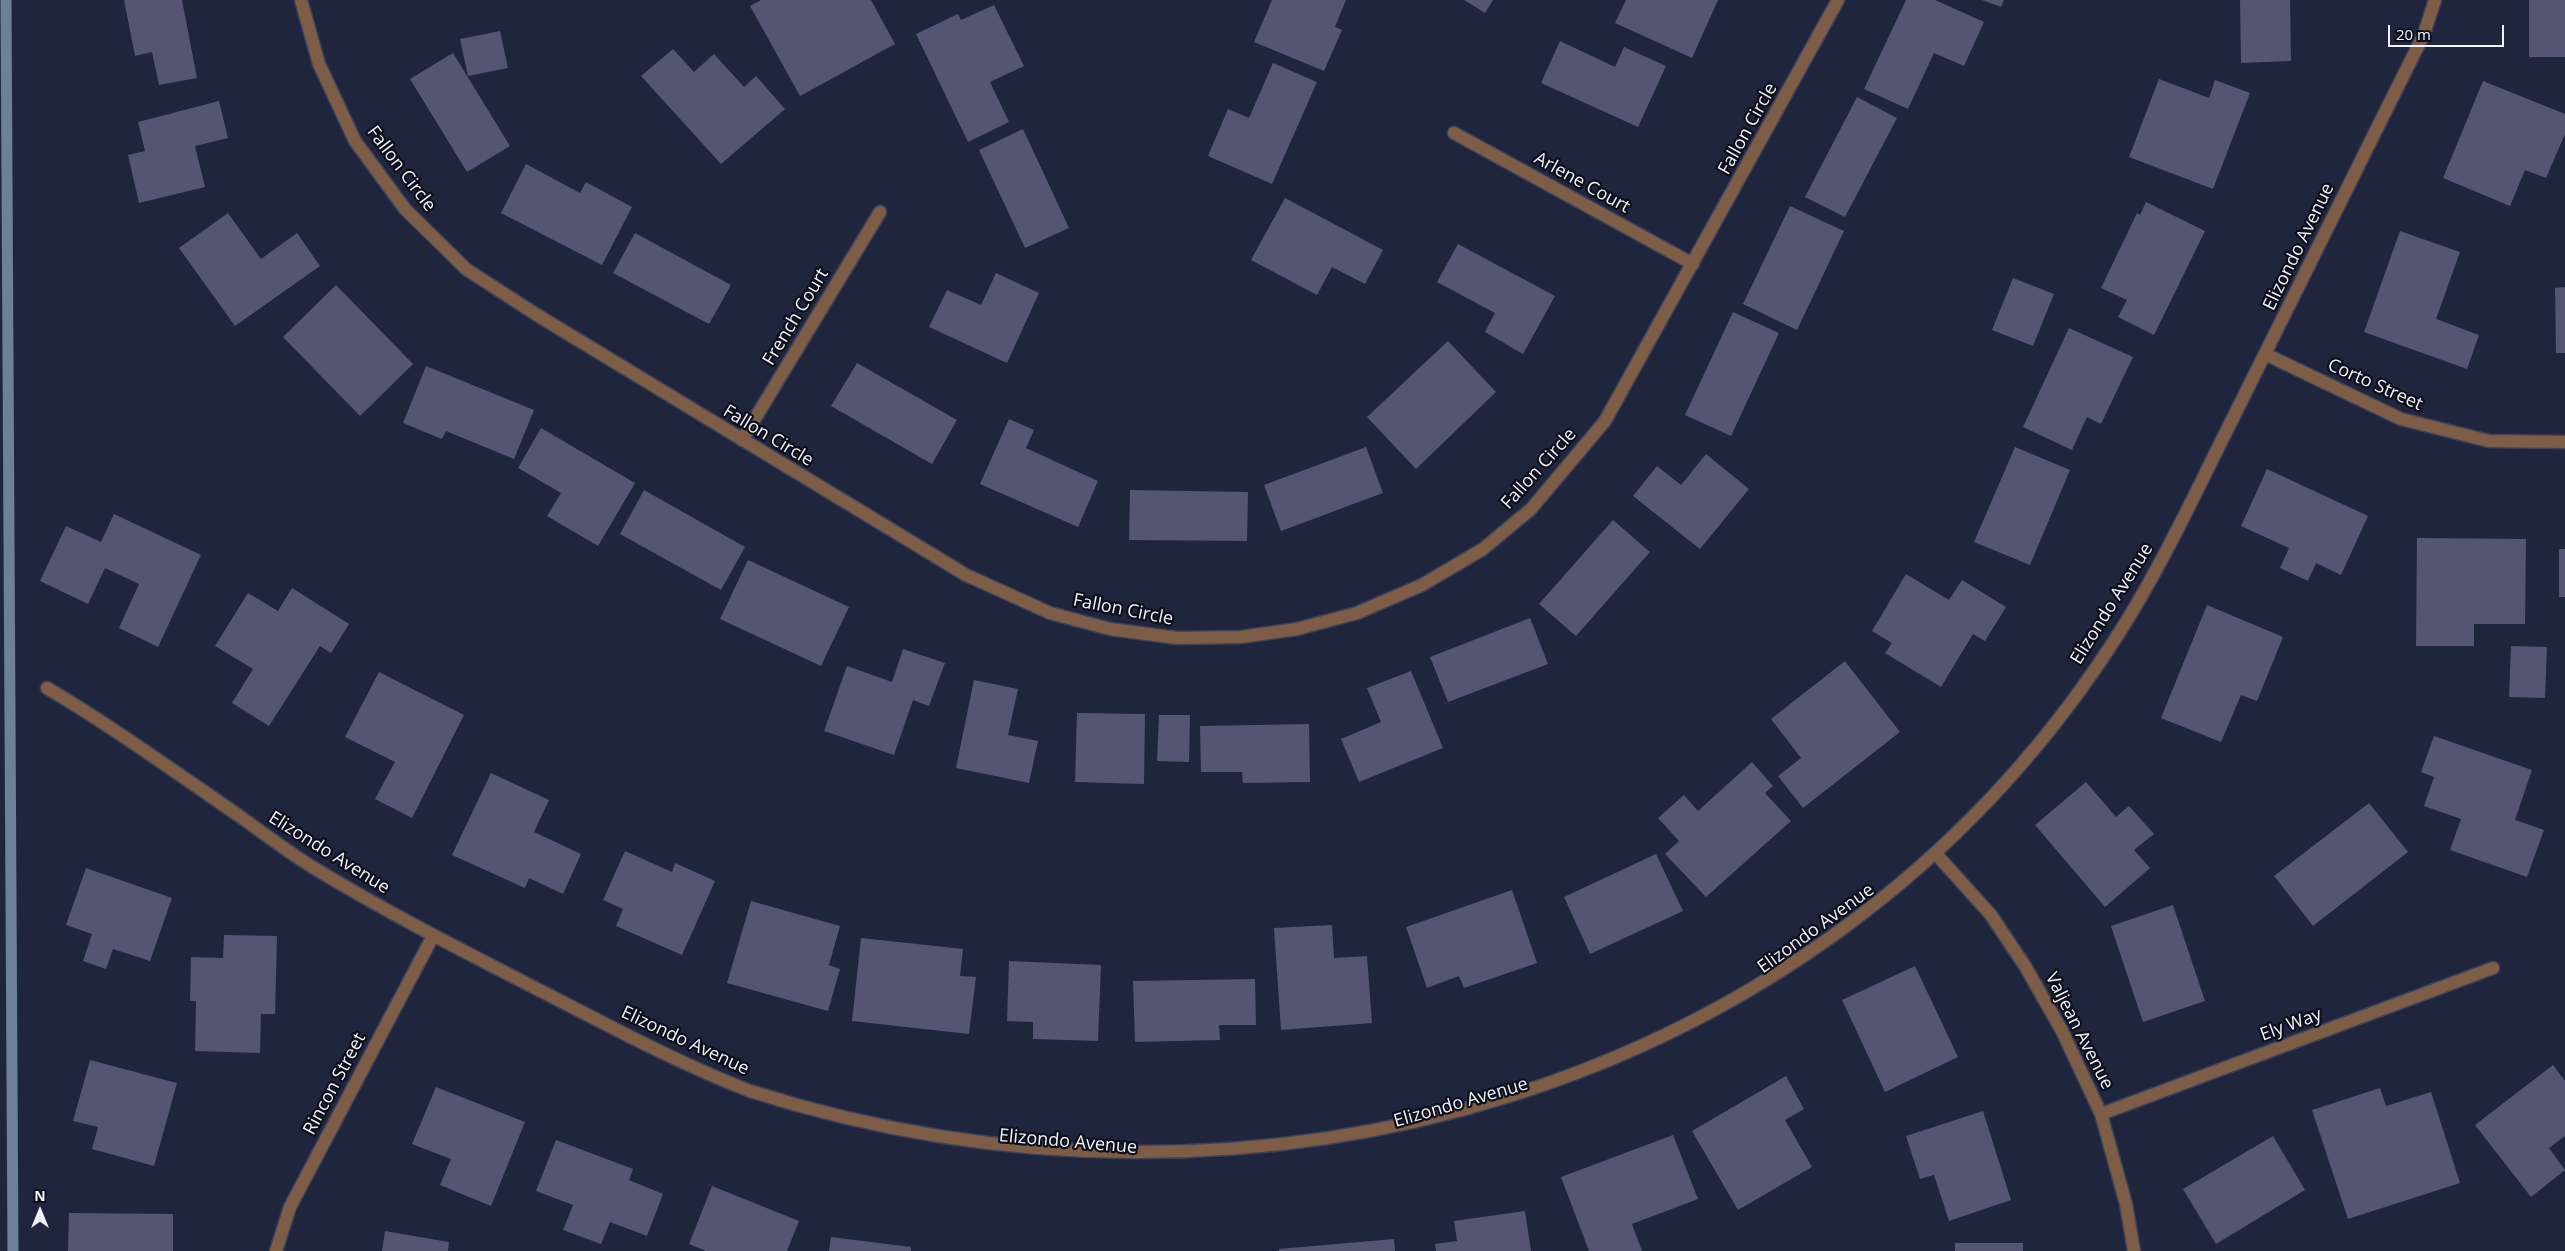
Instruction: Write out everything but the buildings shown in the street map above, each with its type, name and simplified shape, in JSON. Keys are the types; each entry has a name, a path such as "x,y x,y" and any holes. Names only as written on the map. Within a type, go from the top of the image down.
{"street":[{"name":"Fallon Circle","path":"301,0 319,64 355,141 405,210 466,269 537,315 966,575 1050,613 1110,629 1177,638 1241,637 1297,629 1357,613 1422,586 1483,549 1531,509 1605,421 1838,0"},
{"name":"Elizondo Avenue","path":"1637,1058 1694,1031 1787,975 1868,916 1937,856 2034,752 2111,647 2166,550 2424,34 2435,0"},
{"name":"Arlene Court","path":"1454,132 1693,264"},
{"name":"French Court","path":"742,440 880,212"},
{"name":"Corto Street","path":"2265,354 2401,419 2489,441 2565,442"},
{"name":"Elizondo Avenue","path":"47,688 102,721 310,865 433,936 674,1059 752,1092 843,1122 936,1145 994,1154"},
{"name":"Valjean Avenue","path":"1937,856 1990,915 2025,966 2062,1031 2101,1114 2126,1204 2134,1251"},
{"name":"Rincon Street","path":"276,1251 290,1207 433,936"},
{"name":"Ely Way","path":"2101,1114 2493,968"}],"waterway":[{"path":"6,0 13,1251"}]}
